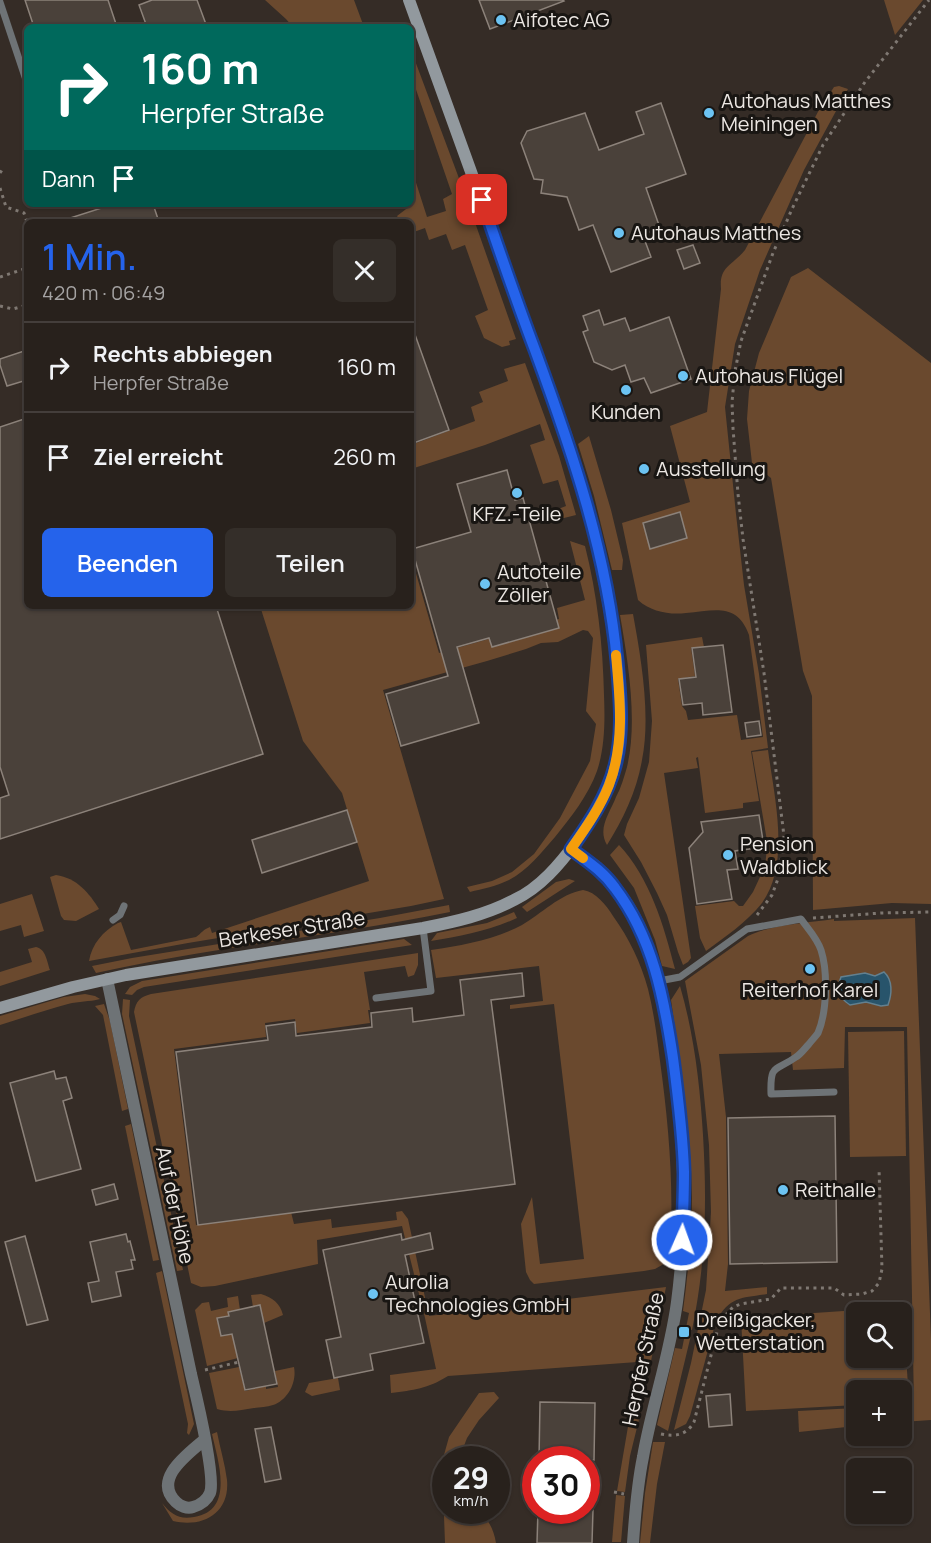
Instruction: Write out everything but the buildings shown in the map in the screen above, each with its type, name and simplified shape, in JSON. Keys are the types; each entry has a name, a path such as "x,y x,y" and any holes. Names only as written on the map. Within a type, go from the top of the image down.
{"main road":[{"path":"409,0 566,435 605,579 618,677 621,714 619,741 616,764 609,786 591,821 571,849"},
{"name":"Berkeser Straße","path":"0,1008 108,979 454,922 515,900 545,879 571,849"}],"street":[{"name":"Herpfer Straße","path":"571,849 598,868 614,886 627,904 647,944 666,1013 677,1091 684,1170 684,1203 676,1304 638,1486 633,1543"},
{"name":"Auf der Höhe","path":"108,979 191,1374 204,1440 212,1481 209,1494 200,1505 189,1508 178,1505 171,1497 167,1486 170,1475 179,1463 204,1440"}],"lane":[{"path":"0,2 24,74"},
{"path":"113,921 120,915 123,906"},
{"path":"659,981 680,977 747,929 801,919 815,937 821,951 825,992 823,1016 817,1033 807,1046 796,1057 776,1067 771,1078 771,1094 834,1092"},
{"path":"376,998 431,991 423,928"}],"path":[{"path":"747,929 772,895 782,864 784,836 764,673 738,494 732,402 735,371 741,341 773,253 823,145 865,82 929,0"},
{"path":"0,188 6,207 24,213 26,219"},
{"path":"0,276 24,269"},
{"path":"0,306 14,309 24,306"},
{"path":"801,919 931,912"},
{"path":"648,1432 672,1436 684,1433 691,1428 718,1328 722,1319 733,1307 771,1299 781,1288 834,1288 844,1295 852,1295 872,1291 879,1283 882,1269 879,1168"},
{"path":"191,1374 239,1362"}],"shaded area":[{"path":"265,0 354,0 363,24 290,24"},
{"path":"884,0 923,0 895,35"},
{"path":"414,58 469,205 458,209 461,217 472,214 516,339 509,341 510,345 502,347 484,338 475,316 488,310 465,245 452,250 446,234 429,240 425,228 414,232 414,219 399,219 397,216 409,207 414,207 414,176 427,217 446,211 443,199 452,194 414,84"},
{"path":"834,87 848,89 804,170 760,270 735,344 725,407 744,585 759,674 768,748 751,751 759,801 743,803 743,808 705,813 698,757 696,758 698,768 664,773 691,958 683,965 667,915 641,862 624,835 639,798 649,762 652,721 646,645 702,637 704,647 691,648 695,676 678,679 682,706 688,720 737,715 741,740 763,737 749,635 744,624 731,613 715,610 680,614 667,613 655,610 638,600 622,523 690,502 670,426 707,412 722,275 745,250 820,108"},
{"path":"808,268 931,363 931,904 892,903 813,910 812,696 803,671 771,478 752,463 747,419 749,391 759,353 791,277"},
{"path":"525,363 559,456 576,515 564,518 553,511 566,506 558,480 543,484 530,445 545,440 540,424 414,468 414,444 475,421 471,407 483,402 479,392 508,381 504,369"},
{"path":"589,436 611,510 623,560 622,570 612,570 594,496 578,444"},
{"path":"570,541 585,546 596,601 601,638 604,714 600,762 584,798 573,814 539,855 516,876 500,884 470,892 467,887 492,881 512,872 534,854 560,818 590,761 596,724 586,711 593,638 588,631 583,630 558,642 541,643 487,661 383,690 444,899 89,961 99,939 121,922 131,950 196,937 210,927 212,933 369,881 342,793 303,741 261,609 414,609 414,566 439,653 559,619 557,608 585,600"},
{"path":"633,614 644,687 645,743 633,793 607,845 603,833 604,827 627,767 632,730 629,671 620,615"},
{"path":"768,750 778,829 776,869 771,887 762,903 749,917 706,951 700,938 695,906 734,901 739,906 743,906 753,892 765,866 767,841 752,752"},
{"path":"619,845 630,858 647,887 661,920 675,969 662,966 655,940 634,888 610,855"},
{"path":"56,875 70,879 82,887 99,909 76,921 64,920 50,877"},
{"path":"569,879 575,881 527,912 522,907 556,882"},
{"path":"583,890 592,893 600,900 624,933 638,960 650,998 658,1043 668,1136 671,1186 669,1261 655,1269 644,1271 534,1284 526,1272 521,1224 532,1197 540,1264 584,1259 554,1004 510,1009 510,1005 543,1001 539,966 436,978 431,950 500,935 522,925 566,896"},
{"path":"32,894 44,931 24,937 21,925 0,931 0,904"},
{"path":"449,905 450,912 362,928 184,956 96,973 92,966 380,918"},
{"path":"514,912 517,918 496,926 431,941 437,933 487,923"},
{"path":"915,918 931,1340 931,1420 912,1421 912,1405 914,1405 907,1027 845,1027 844,1068 793,1070 791,1052 719,1054 726,1117 728,1264 725,1291 767,1287 767,1294 737,1300 721,1313 716,1321 690,1416 686,1424 674,1430 706,1290 711,1212 709,1145 701,1065 685,981 748,936 790,924 834,919 834,921"},
{"path":"404,939 412,945 144,987 132,995 125,994 130,987 142,981"},
{"path":"36,947 44,953 50,970 0,986 0,972 32,962 28,949"},
{"path":"418,953 418,965 414,975 408,977 405,966 364,972 370,1023 297,1033 295,1019 265,1023 266,1037 174,1049 196,1225 291,1212 294,1224 331,1219 332,1228 397,1220 396,1212 402,1211 408,1219 429,1316 666,1287 651,1361 448,1376 414,1390 391,1393 390,1375 436,1369 402,1226 317,1240 318,1264 215,1286 201,1287 191,1283 134,1012 137,1002 151,994"},
{"path":"680,986 696,1060 704,1160 703,1256 692,1330 686,1328 689,1313 683,1311 692,1197 690,1147 671,1000"},
{"path":"85,994 100,999 68,1004 0,1025 0,1016 64,997"},
{"path":"123,999 130,1000 129,1016 183,1270 177,1271 122,1014"},
{"path":"104,1004 110,1021 128,1109 122,1111 103,1015 95,1006"},
{"path":"904,1031 906,1156 850,1157 848,1032"},
{"path":"131,1124 159,1260 153,1261 125,1126"},
{"path":"162,1271 194,1424 189,1435 156,1273"},
{"path":"261,1294 275,1302 283,1315 264,1323 260,1305 253,1307 251,1295"},
{"path":"238,1296 240,1310 228,1312 229,1316 217,1319 221,1336 232,1334 238,1358 207,1366 195,1310 202,1303 209,1302 211,1311 228,1307 227,1298"},
{"path":"846,1311 846,1368 907,1368 908,1380 846,1380 846,1406 746,1411 741,1318"},
{"path":"685,1334 691,1335 668,1431 657,1425 675,1348 682,1349"},
{"path":"239,1367 245,1391 266,1386 266,1389 278,1387 275,1371 294,1367 293,1384 287,1395 273,1405 236,1411 217,1409 209,1373"},
{"path":"338,1378 340,1390 312,1396 305,1392 309,1383"},
{"path":"494,1392 499,1398 479,1420 464,1446 446,1446 449,1437 479,1393"},
{"path":"638,1404 642,1407 630,1456 625,1492 617,1491 631,1409 633,1405"},
{"path":"846,1409 846,1427 799,1432 798,1411"},
{"path":"217,1432 227,1480 224,1501 212,1516 204,1520 184,1523 173,1521 162,1503 172,1513 184,1518 207,1513 215,1505 221,1483 212,1434"},
{"path":"653,1442 665,1442 650,1543 640,1543 645,1493"},
{"path":"616,1495 625,1496 621,1542 612,1542"},
{"path":"444,1524 490,1524 496,1543 445,1543"}],"water":[{"path":"884,972 891,987 888,1005 881,1006 866,1002 850,1005 841,996 838,989 841,977 865,973 875,976"}],"slow traffic":[{"path":"583,858 571,849 591,821 609,786 616,764 621,714 616,655"}],"place":[{"name":"Aifotec AG","path":"501,20"},
{"name":"Autohaus Matthes Meiningen","path":"709,113"},
{"name":"Autohaus Matthes","path":"619,233"},
{"name":"Autohaus Flügel","path":"683,376"},
{"name":"Kunden","path":"626,390"},
{"name":"Ausstellung","path":"644,469"},
{"name":"KFZ.-Teile","path":"517,493"},
{"name":"Autoteile Zöller","path":"485,584"},
{"name":"Pension Waldblick","path":"728,855"},
{"name":"Reiterhof Karel","path":"810,969"},
{"name":"Reithalle","path":"783,1190"},
{"name":"Aurolia Technologies GmbH","path":"373,1294"},
{"name":"Dreißigacker, Wetterstation","path":"684,1332"}],"route":[{"path":"482,200 566,435 605,579 618,677 621,714 619,741 616,764 609,786 591,821 571,849 598,868 614,886 637,922 654,962 666,1013 677,1091 684,1170 682,1240"}]}
